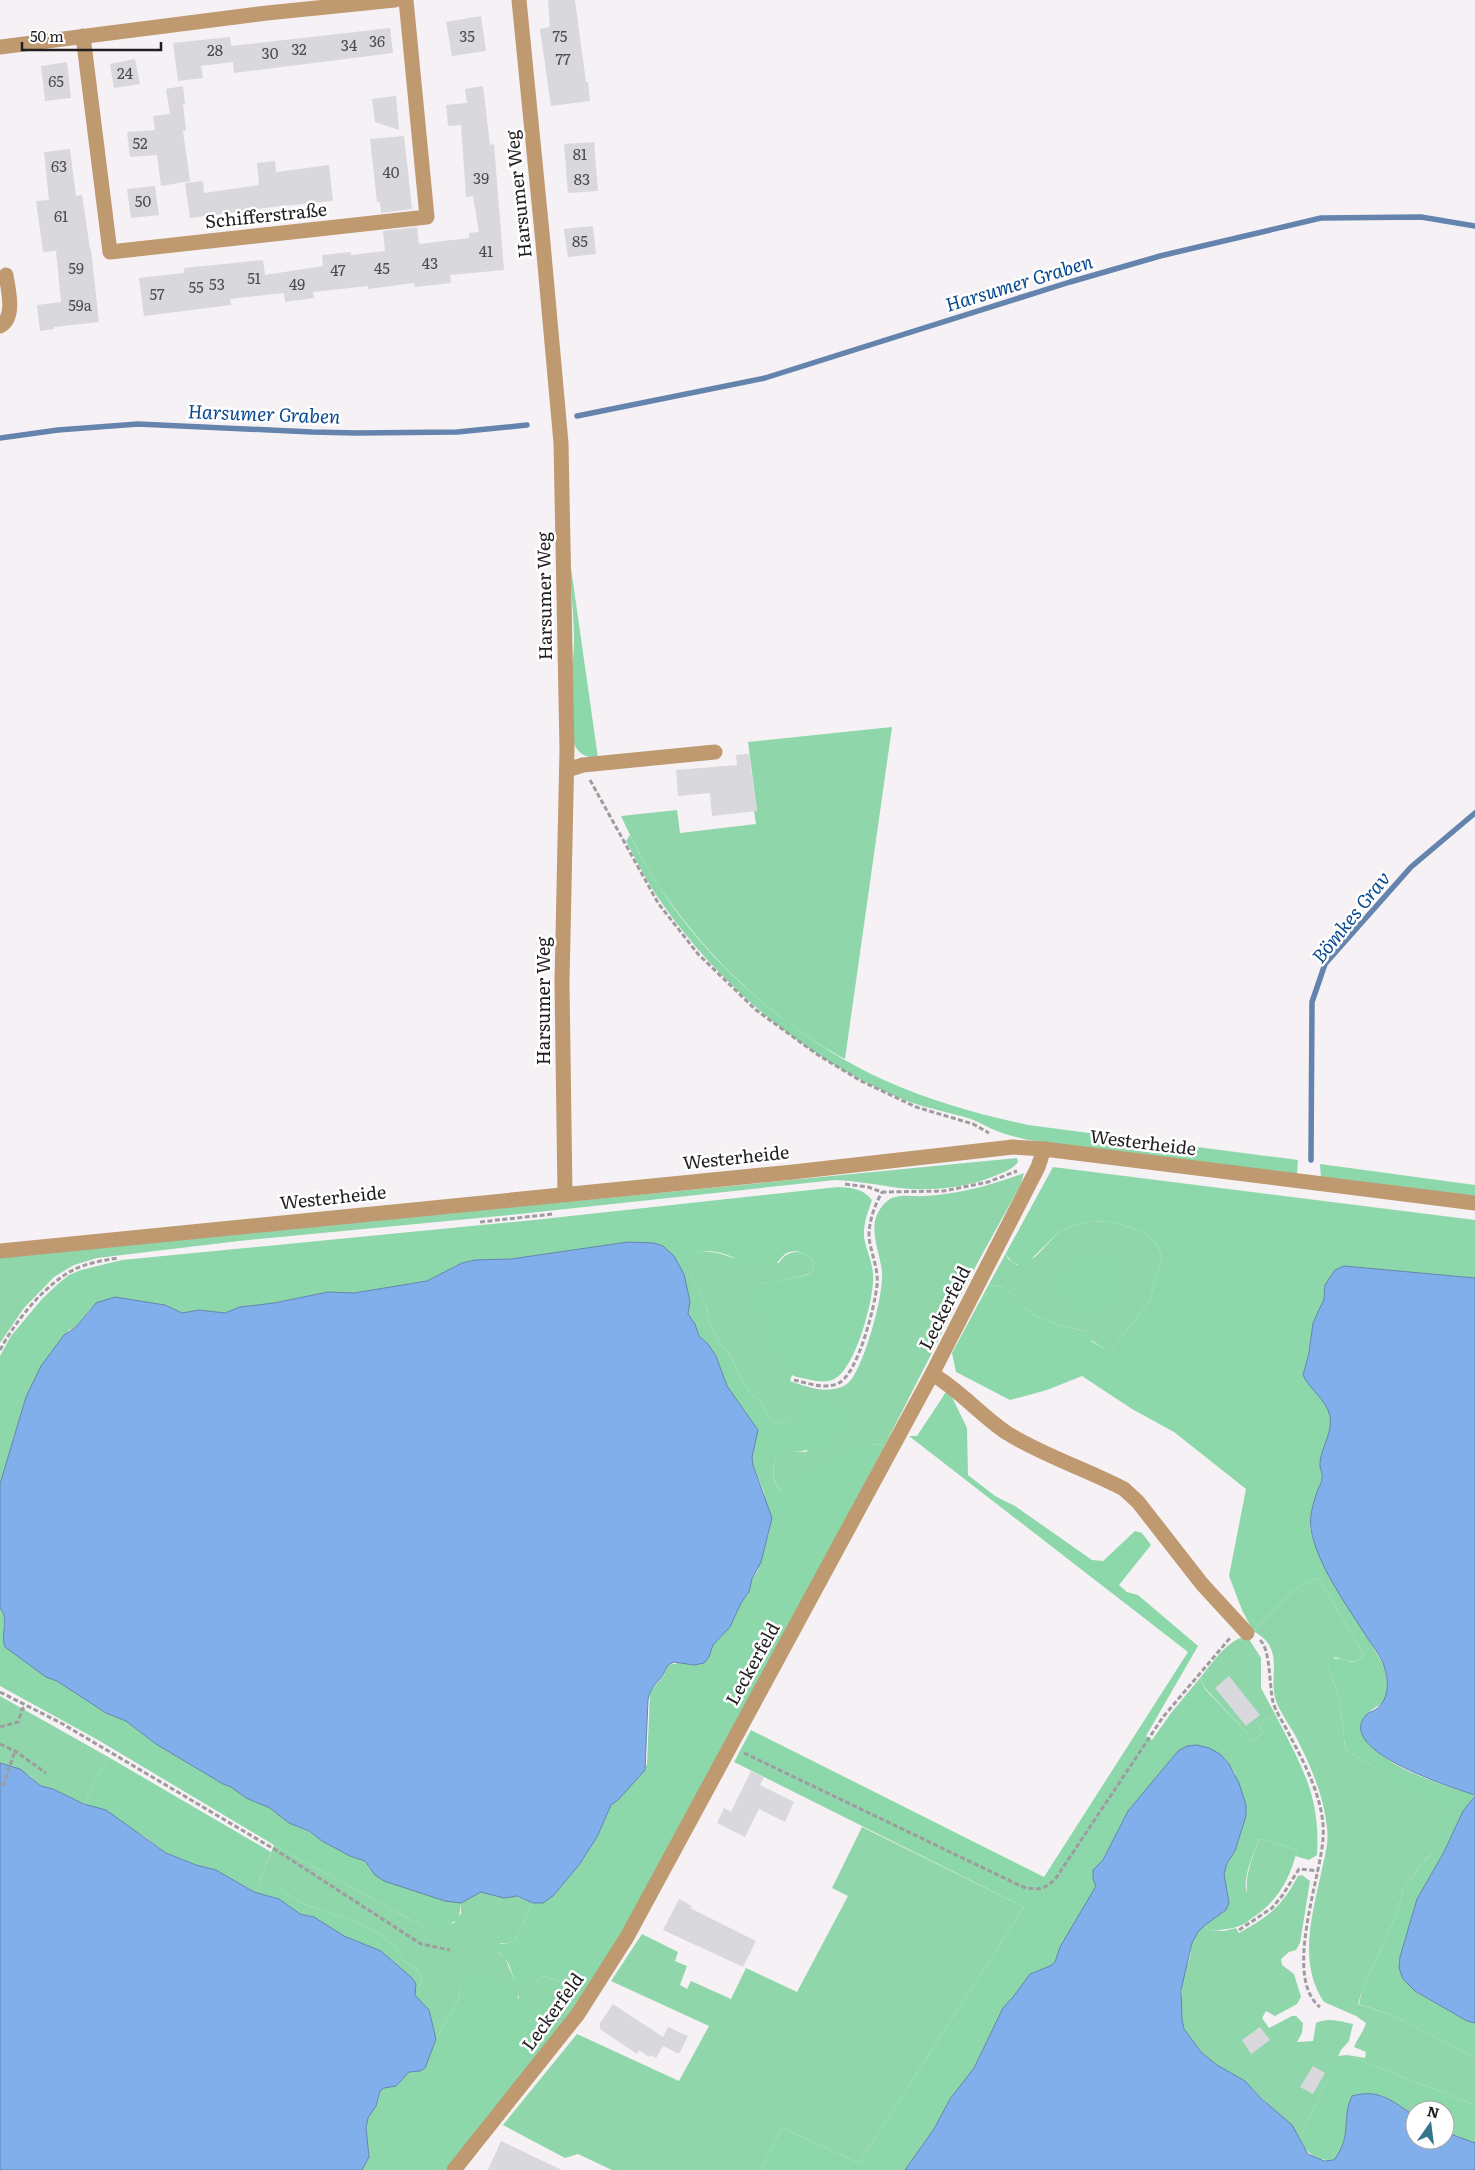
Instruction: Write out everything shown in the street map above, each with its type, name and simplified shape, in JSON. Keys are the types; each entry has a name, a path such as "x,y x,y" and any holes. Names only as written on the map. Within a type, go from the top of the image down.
{"street":[{"path":"0,47 83,36 266,6 395,0"},
{"name":"Schifferstraße","path":"83,36 110,252 427,217 406,0"},
{"name":"Harsumer Weg","path":"519,0 561,443 566,770 562,982 565,1194"},
{"path":"0,326 8,318 10,310 6,275"},
{"path":"566,770 583,765 715,752"},
{"name":"Westerheide","path":"0,1250 793,1172 1013,1147 1475,1204"},
{"name":"Leckerfeld","path":"454,2170 583,2006 628,1937 932,1374 1038,1167 1044,1150"},
{"path":"932,1374 950,1384 978,1412 1007,1433 1124,1489 1138,1502 1202,1584 1247,1633"}],"path":[{"path":"583,765 658,903 698,954 756,1010 818,1055 861,1081 916,1107 973,1124 1013,1147"},
{"path":"838,1184 852,1184 882,1192 944,1192 965,1189 1018,1171 1038,1167"},
{"path":"794,1380 818,1386 834,1384 848,1375 856,1362 877,1284 877,1270 869,1236 870,1220 882,1192"},
{"path":"478,1222 557,1214"},
{"path":"0,1350 8,1335 46,1289 67,1273 90,1263 127,1257"},
{"path":"730,1746 1023,1887 1034,1890 1047,1887 1056,1878 1163,1717 1234,1634 1247,1633 1263,1643 1266,1652 1273,1704 1302,1759 1320,1807 1323,1836 1304,1947 1308,1993 1320,2007"},
{"path":"0,1692 61,1723 279,1852 421,1944 450,1950"},
{"path":"0,1727 18,1722 22,1709 27,1707"},
{"path":"0,1744 15,1751 46,1773"},
{"path":"3,1786 15,1751"},
{"path":"1239,1930 1272,1908 1299,1869 1318,1871"}],"green space":[{"path":"568,547 598,758 588,757 579,752 571,736 569,708 574,635"},
{"path":"892,727 845,1059 820,1045 772,1010 706,947 687,925 656,882 637,850 621,816 677,810 680,833 756,824 754,811 757,811 748,742"},
{"path":"630,835 651,873 676,911 704,946 736,979 807,1037 845,1060 884,1080 954,1106 1028,1125 1298,1160 1297,1174 1028,1140 989,1128 971,1119 902,1099 867,1083 801,1043 740,993 713,965 687,936 653,890 626,841"},
{"path":"1017,1158 1018,1162 1010,1169 980,1181 956,1187 917,1189 835,1180 510,1215 239,1241 97,1258 74,1265 54,1277 24,1308 0,1343 0,1257"},
{"path":"1320,1164 1475,1185 1475,1198 1321,1178"},
{"path":"1053,1167 1475,1220 1475,1278 1344,1266 1325,1285 1324,1299 1313,1323 1309,1353 1303,1375 1327,1406 1330,1417 1330,1428 1320,1463 1322,1478 1311,1513 1310,1528 1313,1540 1326,1570 1385,1667 1388,1690 1385,1701 1366,1714 1362,1733 1370,1745 1396,1765 1429,1780 1475,1795 1463,1811 1444,1852 1417,1899 1400,1957 1415,1991 1467,2021 1475,2023 1475,2057 1394,2016 1359,2004 1362,1991 1397,1913 1403,1890 1431,1854 1451,1811 1350,1753 1345,1748 1340,1700 1328,1666 1330,1660 1339,1659 1351,1662 1364,1655 1320,1580 1317,1578 1294,1590 1253,1631 1242,1610 1229,1576 1246,1489 1174,1432 1132,1409 1082,1376 1047,1390 1010,1400 956,1372 952,1353 988,1286 1001,1286 1006,1289 1024,1307 1043,1319 1058,1325 1091,1332 1091,1341 1105,1349 1112,1349 1149,1302 1162,1257 1157,1245 1148,1235 1130,1227 1111,1222 1092,1221 1075,1225 1059,1232 1024,1266 1015,1264 1009,1258 1006,1253"},
{"path":"1024,1173 1021,1184 978,1262 885,1445 874,1444 782,1493 775,1483 773,1472 778,1450 806,1452 847,1413 833,1403 821,1400 804,1406 787,1422 777,1423 771,1421 762,1403 750,1393 738,1373 730,1354 722,1346 709,1323 707,1308 691,1275 691,1260 694,1254 711,1252 738,1259 779,1263 782,1258 796,1252 801,1252 810,1257 814,1262 812,1272 803,1276 753,1285 782,1364 792,1375 790,1381 826,1390 838,1388 850,1381 858,1368 877,1310 882,1271 874,1227 879,1211 885,1203 899,1196 938,1195 963,1191"},
{"path":"838,1187 861,1191 872,1200 864,1227 864,1237 873,1274 873,1285 863,1330 857,1346 843,1371 836,1378 814,1381 793,1376 786,1369 773,1347 752,1285 804,1276 812,1272 814,1262 804,1253 795,1251 787,1253 772,1268 748,1264 712,1251 704,1252 695,1254 691,1260 691,1275 707,1308 709,1323 722,1346 730,1354 738,1373 750,1393 762,1403 771,1421 786,1422 808,1402 814,1400 841,1405 847,1413 836,1435 821,1447 802,1451 778,1451 773,1472 777,1487 781,1492 797,1478 849,1454 874,1444 885,1445 622,1937 578,2003 571,1999 566,1984 543,1976 527,1987 521,1985 513,1976 506,1960 495,1948 496,1944 510,1943 515,1940 533,1903 543,1903 553,1896 579,1865 597,1837 611,1805 619,1799 647,1764 650,1692 664,1675 668,1665 709,1657 713,1645 730,1627 741,1603 749,1593 749,1585 758,1570 764,1543 769,1533 764,1492 753,1465 752,1457 758,1430 727,1386 716,1356 708,1344 699,1336 695,1324 688,1314 687,1290 682,1274 654,1243 628,1242 511,1259 475,1260 462,1263 427,1281 354,1293 328,1292 274,1303 240,1307 225,1313 199,1310 182,1313 165,1305 115,1297 91,1308 76,1327 69,1330 26,1397 0,1484 0,1356 11,1336 42,1299 69,1275 81,1270 122,1260 534,1220"},
{"path":"1092,1221 1111,1222 1130,1227 1148,1235 1157,1245 1162,1257 1149,1302 1112,1349 1105,1349 1091,1340 1091,1332 1058,1325 1043,1319 1029,1311 1001,1286 988,1286 1006,1253 1008,1259 1017,1265 1035,1257 1059,1232 1075,1225"},
{"path":"1104,1253 1118,1259 1123,1267 1120,1287 1114,1300 1102,1308 1090,1310 1078,1310 1068,1305 1056,1285 1058,1278 1074,1262 1082,1258"},
{"path":"946,1392 951,1395 967,1428 968,1475 995,1496 1015,1506 1092,1560 1103,1561 1135,1531 1142,1533 1151,1545 1119,1585 1127,1592 1138,1595 1198,1646 1146,1736 1152,1740 1171,1713 1200,1678 1205,1689 1248,1734 1252,1742 1263,1733 1259,1726 1275,1714 1307,1781 1316,1815 1317,1855 1309,1860 1295,1856 1297,1850 1263,1839 1259,1840 1249,1865 1246,1881 1247,1892 1253,1906 1253,1913 1250,1919 1238,1927 1208,1930 1205,1925 1226,1910 1229,1903 1224,1874 1227,1863 1235,1851 1246,1816 1235,1773 1220,1754 1187,1746 1178,1751 1128,1811 1103,1860 1093,1870 1093,1879 1097,1886 1060,1947 1055,1962 1030,1974 1014,1997 1003,2008 974,2068 950,2099 934,2129 905,2170 760,2170 782,2128 859,2163 1024,1907 734,1762 751,1730 1044,1877 1188,1652 909,1436 917,1436"},
{"path":"1317,1578 1320,1580 1364,1655 1354,1661 1335,1657 1328,1666 1340,1700 1345,1748 1350,1753 1452,1811 1431,1854 1403,1890 1397,1913 1358,2004 1394,2016 1475,2057 1475,2105 1347,2055 1365,2058 1366,2052 1354,2047 1366,2023 1356,2016 1324,2002 1316,1987 1309,1954 1312,1919 1327,1843 1323,1804 1311,1769 1275,1698 1274,1661 1269,1645 1253,1631 1294,1590"},
{"path":"0,1608 5,1622 5,1647 46,1676 57,1681 106,1713 126,1721 156,1744 231,1787 246,1798 270,1808 289,1823 308,1831 350,1856 365,1861 370,1869 424,1894 461,1903 459,1919 447,1924 424,1927 274,1845 98,1740 0,1686"},
{"path":"1244,1637 1249,1639 1261,1658 1261,1688 1275,1714 1259,1726 1263,1733 1252,1742 1248,1734 1205,1688 1200,1678 1225,1648 1237,1639"},
{"path":"0,1696 110,1758 92,1785 85,1804 53,1789 41,1786 30,1776 0,1763"},
{"path":"110,1758 271,1852 258,1884 262,1888 279,1888 303,1904 355,1922 378,1933 395,1947 404,1961 417,1969 422,1978 421,1984 414,1989 412,1978 381,1951 344,1936 314,1917 300,1914 279,1899 254,1892 216,1870 196,1865 166,1853 145,1837 85,1804 92,1785"},
{"path":"862,1827 1024,1907 859,2163 782,2128 760,2170 612,2170 578,2154 565,2158 503,2125 577,2034 679,2081 709,2026 611,1981 642,1934 678,1952 675,1961 687,1966 680,1985 687,1989 691,1981 731,1999 746,1968 797,1992 848,1896 832,1888"},
{"path":"1263,1839 1297,1850 1286,1881 1274,1899 1259,1914 1249,1920 1253,1909 1247,1894 1248,1873 1259,1840"},
{"path":"274,1845 424,1927 435,1924 454,1923 461,1914 461,1903 481,1892 504,1898 515,1896 533,1903 515,1940 510,1943 500,1943 498,1952 505,1958 514,1979 534,1984 543,1976 566,1984 567,1990 578,2003 564,2023 552,2020 519,2002 519,1996 461,1987 459,1998 436,2039 429,2010 415,1995 414,1989 421,1984 422,1978 417,1969 404,1961 395,1947 378,1933 355,1922 303,1904 279,1888 262,1888 258,1884"},
{"path":"1302,1875 1310,1881 1300,1943 1296,1950 1289,1952 1281,1959 1282,1965 1294,1974 1301,1997 1297,2004 1275,2016 1266,2011 1262,2018 1269,2028 1292,2016 1296,2016 1303,2023 1302,2033 1297,2042 1313,2041 1316,2023 1320,2021 1334,2020 1353,2024 1349,2041 1341,2050 1299,2140 1296,2132 1245,2081 1217,2065 1202,2053 1184,2029 1182,2019 1182,1981 1190,1957 1192,1943 1198,1932 1205,1925 1208,1930 1224,1931 1236,1928 1239,1933 1274,1909 1298,1876"},
{"path":"474,1975 500,1981 515,1990 520,2002 552,2020 564,2023 446,2170 362,2170 369,2157 366,2128 368,2118 376,2106 380,2091 384,2088 396,2086 409,2072 420,2071 425,2068 431,2048 459,1998 465,1979"},
{"path":"1347,2055 1475,2105 1475,2143 1455,2136 1455,2100 1405,2100 1405,2110 1381,2095 1352,2096 1340,2151 1334,2160 1314,2156 1306,2150 1299,2140 1338,2056"}],"water":[{"path":"628,1242 654,1243 663,1246 674,1256 684,1274 690,1302 688,1314 695,1324 699,1336 708,1344 716,1356 727,1386 758,1430 752,1457 753,1465 772,1518 761,1562 752,1579 749,1592 741,1603 730,1627 713,1645 709,1657 704,1663 694,1665 674,1662 668,1665 650,1692 645,1770 619,1799 611,1805 597,1837 579,1865 553,1896 543,1903 533,1903 517,1896 504,1898 481,1892 461,1903 445,1901 384,1881 375,1875 365,1861 350,1856 322,1841 309,1831 289,1823 270,1808 246,1798 231,1787 156,1744 126,1721 106,1713 57,1681 46,1677 5,1647 5,1622 0,1608 0,1484 26,1397 41,1366 64,1335 76,1327 96,1303 115,1297 165,1305 182,1313 199,1310 225,1313 240,1307 274,1303 328,1292 354,1293 427,1281 462,1263 475,1260 511,1259"},
{"path":"1344,1266 1475,1278 1475,1795 1445,1785 1401,1766 1381,1754 1367,1742 1361,1728 1366,1715 1380,1706 1385,1697 1387,1680 1385,1669 1378,1654 1327,1572 1314,1543 1311,1515 1322,1480 1321,1457 1330,1428 1330,1416 1322,1400 1303,1375 1309,1353 1313,1323 1324,1299 1325,1285 1335,1270"},
{"path":"1197,1745 1209,1748 1220,1754 1229,1764 1239,1783 1246,1805 1246,1816 1235,1851 1227,1863 1224,1874 1229,1903 1226,1910 1198,1932 1192,1943 1181,1990 1184,2029 1202,2053 1217,2065 1245,2081 1262,2099 1292,2125 1308,2154 1324,2161 1334,2160 1343,2143 1347,2112 1352,2096 1371,2094 1393,2101 1405,2109 1405,2150 1455,2150 1455,2136 1475,2143 1475,2170 905,2170 934,2129 950,2099 974,2068 1003,2008 1030,1974 1055,1962 1060,1947 1096,1886 1093,1879 1093,1870 1103,1860 1128,1811 1178,1751 1187,1746"},
{"path":"0,1763 20,1769 41,1786 53,1789 84,1804 106,1810 166,1853 196,1865 216,1870 254,1892 279,1899 300,1914 314,1917 344,1936 381,1951 412,1978 416,1984 415,1995 429,2010 436,2039 425,2068 420,2071 409,2072 396,2086 384,2088 380,2091 376,2106 368,2118 366,2128 369,2157 362,2170 0,2170"},
{"path":"1475,1796 1475,2023 1467,2021 1415,1991 1403,1979 1399,1968 1400,1957 1417,1899 1444,1852 1463,1811"}],"building":[{"path":"548,0 575,0 590,101 551,106 540,29 550,27"},
{"path":"481,16 486,51 452,56 446,22"},
{"path":"390,28 393,53 234,73 233,62 201,66 203,78 178,81 173,43 230,37 231,46"},
{"path":"135,59 140,84 114,88 110,64"},
{"path":"67,62 71,98 45,101 41,66"},
{"path":"183,86 186,130 183,131 190,181 161,186 157,155 130,157 127,132 155,130 153,116 170,114 166,89"},
{"path":"483,86 490,145 494,144 504,270 450,275 451,283 415,287 414,283 368,289 368,286 313,292 314,298 285,302 284,293 230,299 231,305 144,316 139,278 184,273 184,268 263,260 265,275 323,266 322,255 351,252 351,255 385,251 383,231 417,227 419,244 469,238 469,233 479,232 473,196 466,197 461,125 448,126 446,105 467,103 465,89"},
{"path":"396,96 399,130 375,122 372,99"},
{"path":"404,136 412,209 381,213 380,202 377,202 370,139"},
{"path":"594,142 598,191 568,193 564,144"},
{"path":"70,149 76,196 82,195 91,249 99,322 54,327 54,329 40,331 37,305 61,302 56,251 43,252 36,201 49,200 44,152"},
{"path":"275,161 276,172 329,165 333,201 190,218 185,183 203,181 204,193 259,185 257,163"},
{"path":"155,186 159,215 131,218 127,189"},
{"path":"593,226 596,254 568,257 564,229"},
{"path":"749,754 757,811 712,816 710,793 678,796 676,770 737,765 736,755"},
{"path":"1229,1676 1260,1715 1246,1726 1215,1688"},
{"path":"751,1771 764,1777 760,1785 794,1802 785,1822 759,1809 745,1837 717,1823 724,1808 731,1812"},
{"path":"679,1899 692,1906 690,1908 756,1941 743,1967 663,1930"},
{"path":"613,2004 663,2037 668,2027 688,2036 679,2054 663,2046 656,2058 651,2055 649,2057 639,2050 637,2054 600,2029 600,2023"},
{"path":"1260,2027 1270,2040 1251,2054 1242,2040"},
{"path":"1313,2066 1325,2073 1313,2094 1300,2087"},
{"path":"501,2141 522,2151 562,2170 488,2170"}],"waterway":[{"name":"Harsumer Graben","path":"577,416 765,378 1070,282 1160,256 1321,218 1421,217 1475,226"},
{"name":"Harsumer Graben","path":"0,438 58,430 138,424 357,433 457,432 527,425"},
{"name":"Bömkes Grav","path":"1311,1160 1312,1002 1325,964 1411,867 1475,813"}]}
